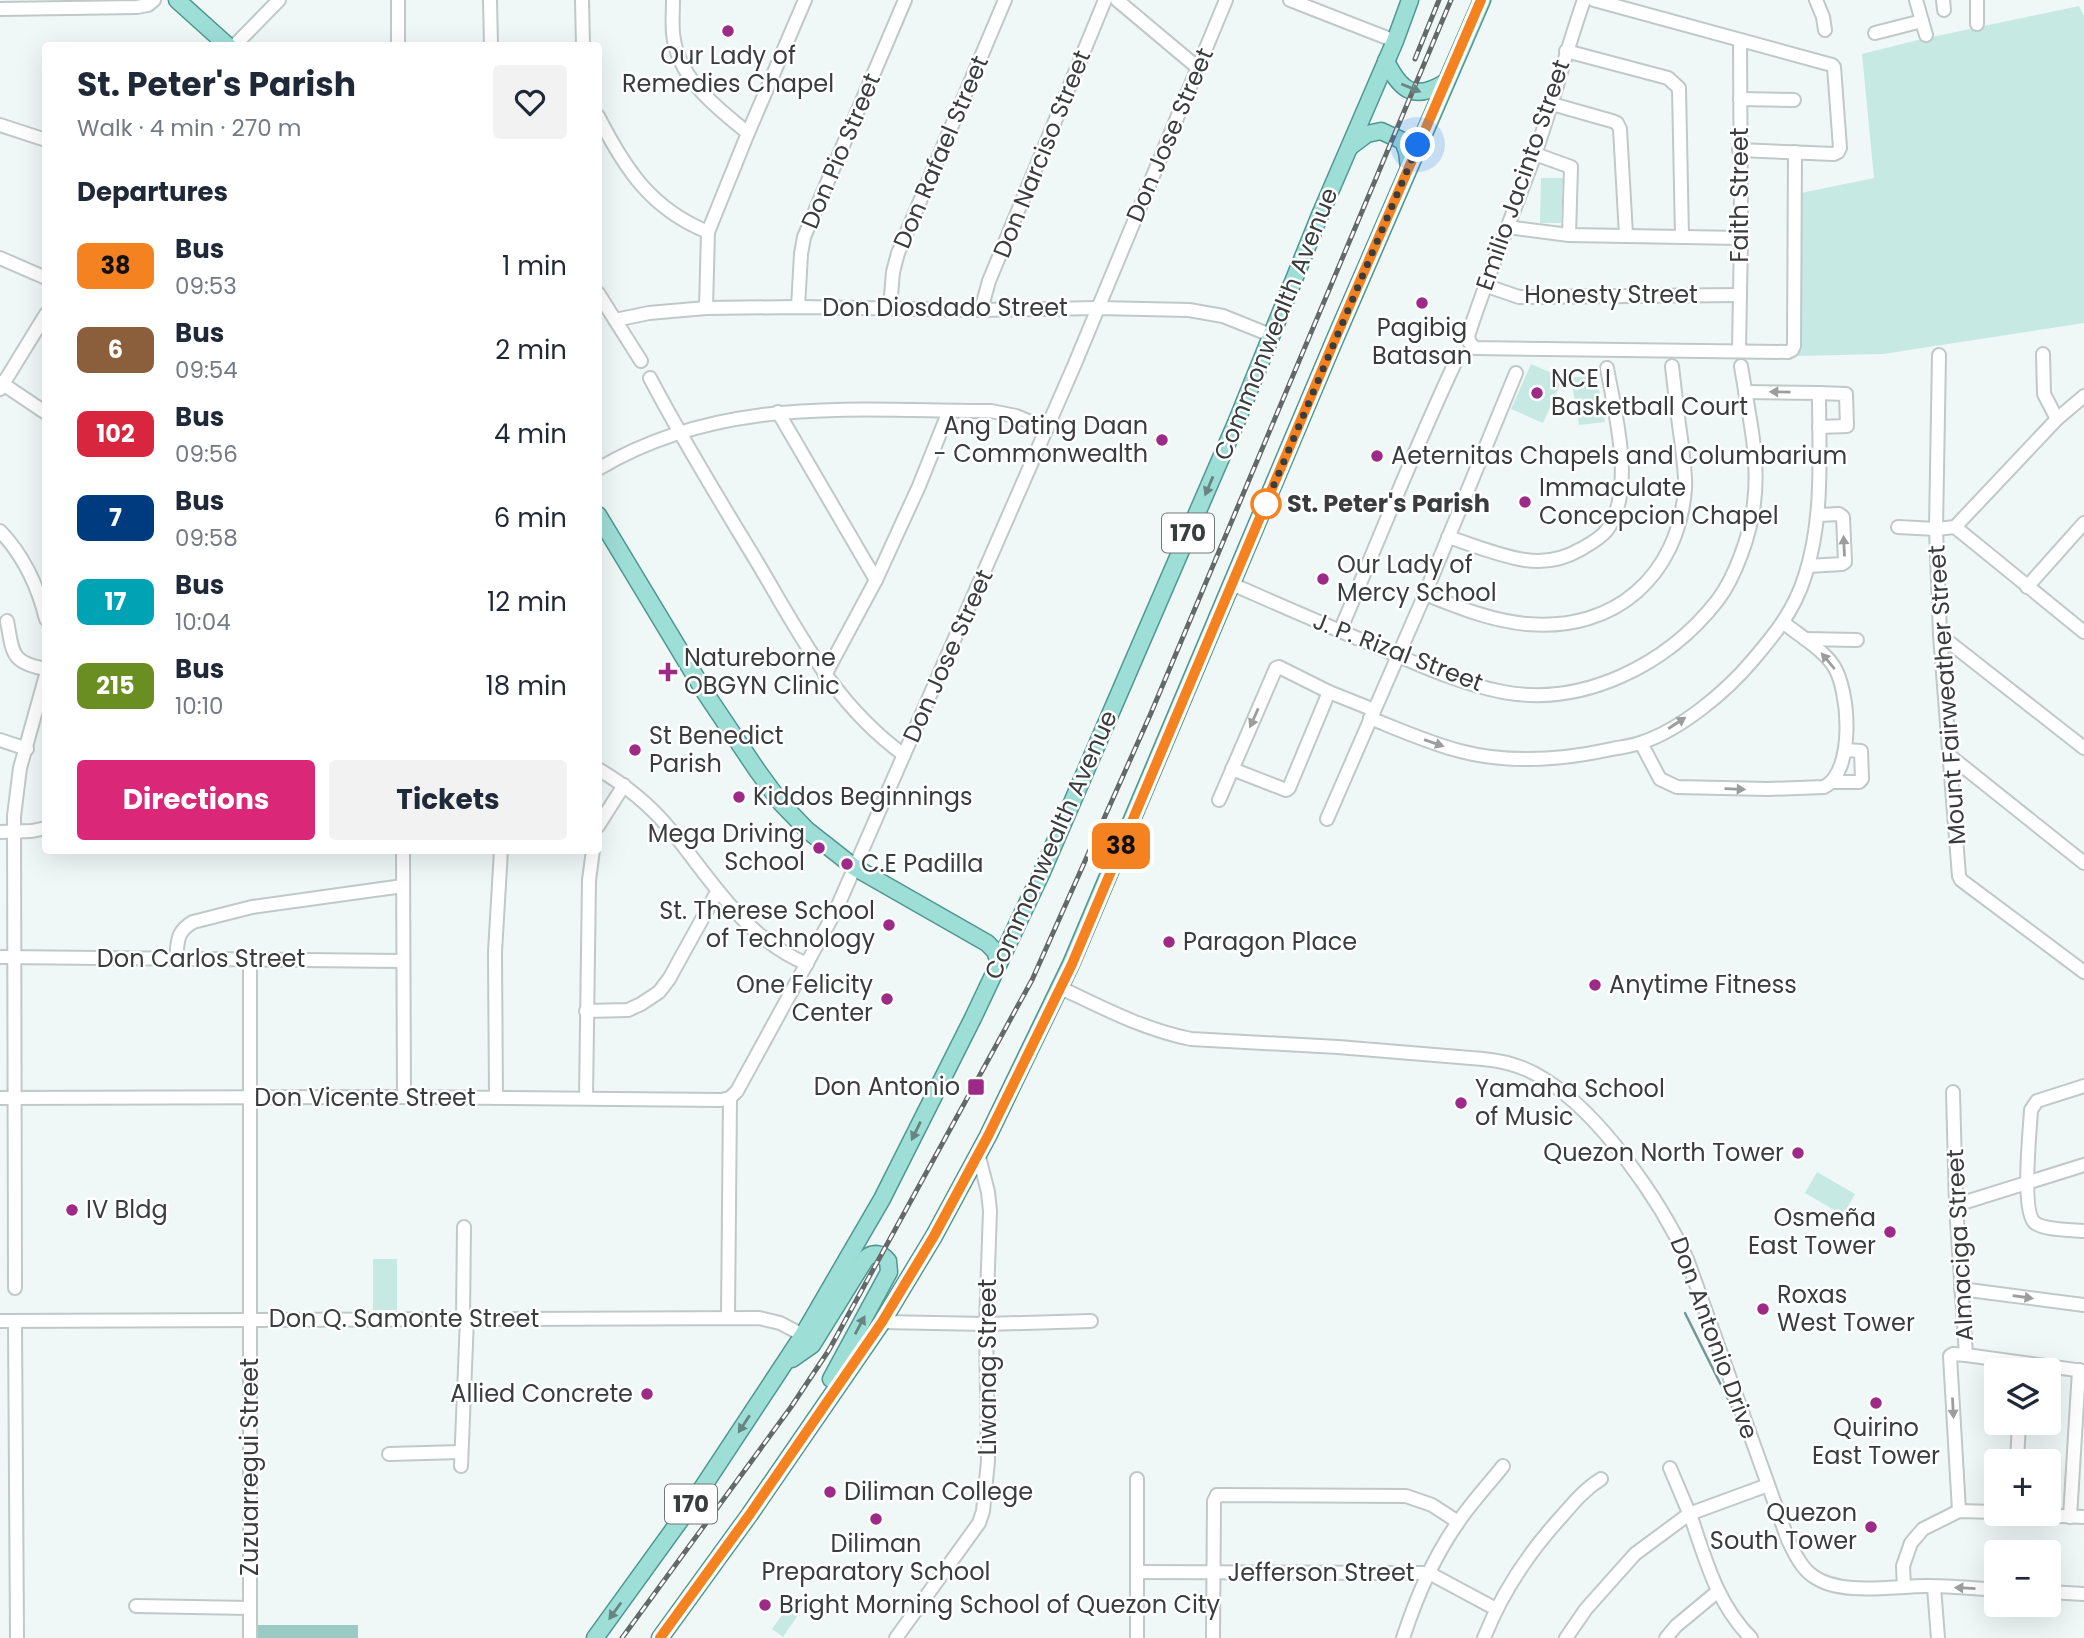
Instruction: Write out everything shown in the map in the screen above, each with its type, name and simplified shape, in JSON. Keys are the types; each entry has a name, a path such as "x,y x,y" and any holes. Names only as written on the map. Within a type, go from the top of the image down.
{"main road":[{"path":"177,0 218,42"},
{"name":"Commonwealth Avenue","path":"595,1638 689,1508 803,1335 882,1199 999,963 1092,755 1272,336 1410,0"},
{"name":"170","path":"660,1638 750,1514 882,1322 934,1236 1061,988 1482,0"},
{"path":"1386,61 1397,82 1413,91 1427,92 1446,82"},
{"path":"1349,149 1367,134 1381,131 1403,141 1408,152 1409,167"},
{"path":"602,522 706,694 781,803 807,830 854,867 987,943 996,953 999,963"},
{"path":"987,943 1002,943 1010,939"},
{"path":"781,1367 812,1345 866,1258 873,1254 886,1258 889,1272 807,1429"}],"street":[{"path":"0,9 137,8 154,0"},
{"path":"238,42 279,0"},
{"path":"398,0 398,42"},
{"path":"490,0 491,42"},
{"path":"582,0 583,42"},
{"path":"673,0 673,35 680,60 712,104 748,133"},
{"path":"706,308 708,232 805,0"},
{"name":"Don Pio Street","path":"798,307 804,237 905,0"},
{"name":"Don Rafael Street","path":"890,308 893,272 898,253 1005,0"},
{"name":"Don Narciso Street","path":"982,310 989,281 1105,0"},
{"path":"1117,0 1198,68"},
{"name":"Don Jose Street","path":"730,1098 737,1091 834,915 1047,429 1226,0"},
{"path":"1290,0 1395,41"},
{"name":"Emilio Jacinto Street","path":"1584,0 1535,154 1468,336 1470,343 1475,348 1739,351"},
{"path":"1594,0 1829,63 1833,67 1840,148 1838,152 1739,150"},
{"path":"1816,0 1825,30"},
{"path":"1916,0 1926,35"},
{"path":"1977,0 1977,24"},
{"path":"1875,33 1922,21"},
{"name":"Faith Street","path":"1739,351 1740,40"},
{"path":"1566,51 1668,78 1679,88 1682,237"},
{"path":"1740,99 1794,100"},
{"path":"1552,104 1617,123 1620,129 1626,235"},
{"path":"602,123 639,184 660,205 687,224 708,232"},
{"path":"0,125 42,139"},
{"path":"1739,351 1788,352 1794,346 1795,152"},
{"path":"1535,154 1571,166 1569,234"},
{"path":"1507,227 1569,234 1741,238"},
{"path":"0,258 42,276"},
{"name":"Honesty Street","path":"1485,285 1519,297 1740,295"},
{"path":"602,299 641,361"},
{"name":"Don Diosdado Street","path":"615,320 649,313 706,308 1098,308 1200,312 1223,316 1272,336"},
{"path":"42,320 1,385 42,411"},
{"path":"2043,354 2044,394 2057,419"},
{"name":"Mount Fairweather Street","path":"1939,355 1936,529 1940,635 1960,878 2084,972"},
{"path":"1340,631 1454,365"},
{"path":"1425,594 1485,617 1548,625 1585,620 1609,611 1621,605 1641,588 1671,548 1685,488 1672,366"},
{"name":"J. P. Rizal Street","path":"1232,584 1455,679 1503,692 1543,695 1578,690 1612,680 1638,668 1669,648 1718,601 1736,566 1754,506 1755,467 1754,443 1741,366"},
{"path":"1448,537 1524,560 1540,561 1568,556 1605,533 1619,504 1621,491 1619,436 1607,368"},
{"path":"1327,819 1425,594 1516,373"},
{"path":"650,378 679,432 825,675 860,717 904,755"},
{"path":"1745,392 1846,394 1847,426 1819,427"},
{"path":"1219,800 1276,668 1279,667 1433,743 1462,751 1499,757 1572,757 1641,743 1661,734 1721,693 1741,674 1784,623 1804,579 1818,515 1819,393"},
{"path":"1898,527 1955,527 2057,419 2084,396"},
{"path":"825,675 876,580 919,486 949,411"},
{"path":"602,467 679,432 732,418 778,412 1003,412 1047,429"},
{"path":"778,412 876,580"},
{"path":"1808,566 1845,562 1843,517 1839,514 1818,515"},
{"path":"2027,587 2084,523"},
{"path":"1955,527 2084,632"},
{"path":"0,531 26,567 42,607"},
{"path":"8,621 14,655 23,662 42,668"},
{"path":"1641,743 1660,779 1678,787 1783,789 1824,787 1832,782 1845,750 1845,707 1841,680 1830,661 1784,623"},
{"path":"1940,635 2084,748"},
{"path":"1805,639 1857,640"},
{"path":"15,1288 15,958 7,832 42,690"},
{"path":"1232,769 1286,790 1289,788 1329,692"},
{"path":"0,740 26,749"},
{"path":"1832,782 1859,782 1862,779 1861,751 1845,750"},
{"path":"1950,756 2084,863"},
{"path":"602,771 636,795 668,828 717,892 764,939 786,955 807,964"},
{"path":"602,820 624,785"},
{"path":"7,832 42,828"},
{"path":"403,854 404,1097"},
{"path":"496,1098 495,953 501,854"},
{"path":"586,1098 589,880 592,854"},
{"path":"176,959 179,934 193,922 252,907 403,886"},
{"path":"586,1012 628,1010 659,992 669,979 717,892"},
{"name":"Don Carlos Street","path":"0,957 402,961"},
{"name":"Zuzuarregui Street","path":"250,960 250,1638"},
{"name":"Don Antonio Drive","path":"1061,988 1137,1023 1170,1035 1191,1039 1338,1047 1496,1060 1544,1078 1606,1135 1651,1194 1674,1230 1687,1259 1788,1540 1798,1559 1812,1576 1833,1585 1857,1588 1984,1589"},
{"path":"2084,1086 2037,1101 2031,1110 2026,1183 2033,1222 2040,1226 2084,1231"},
{"name":"Almaciga Street","path":"1953,1092 1955,1205 1966,1354 1953,1354 1950,1362 1959,1511"},
{"name":"Don Vicente Street","path":"0,1098 730,1098"},
{"path":"728,1317 730,1098"},
{"name":"Liwanag Street","path":"896,1638 979,1523 984,1511 988,1461 986,1324 990,1211 978,1153"},
{"path":"1955,1205 2084,1165"},
{"path":"461,1466 465,1319 464,1227"},
{"path":"1961,1289 2084,1305"},
{"name":"Don Q. Samonte Street","path":"0,1321 728,1317 769,1319 803,1335"},
{"path":"15,1321 17,1638"},
{"path":"882,1322 986,1324 1090,1321"},
{"path":"1966,1354 1984,1358"},
{"path":"2061,1370 2081,1371 2070,1517"},
{"path":"389,1454 461,1452"},
{"path":"1403,1638 1429,1573 1458,1522 1503,1466"},
{"path":"1670,1468 1717,1592 1739,1626 1751,1638"},
{"path":"1137,1479 1137,1638"},
{"path":"1484,1638 1496,1609 1536,1544 1585,1490 1601,1479"},
{"path":"1566,1638 1586,1609 1634,1554 1689,1514 1768,1485"},
{"path":"1213,1638 1214,1501 1217,1495 1406,1496 1432,1505 1458,1522"},
{"path":"1904,1587 1903,1566 1911,1544 1923,1529 1959,1511 1984,1512"},
{"path":"2061,1516 2084,1517"},
{"name":"Jefferson Street","path":"1138,1572 1429,1573 1496,1609"},
{"path":"1934,1587 1938,1638"},
{"path":"1666,1638 1676,1626 1717,1592"},
{"path":"2061,1593 2084,1594"},
{"path":"136,1606 250,1608"}],"shaded area":[{"path":"2079,6 2084,16 2084,323 1883,354 1797,356 1801,193 1874,178 1862,54"},
{"path":"1541,178 1563,178 1561,223 1540,223"},
{"name":"NCE I Basketball Court","path":"1531,364 1563,378 1543,423 1511,409"},
{"path":"1596,374 1605,422 1579,425 1571,378"},
{"path":"1817,1172 1855,1194 1843,1215 1805,1193"},
{"path":"373,1259 397,1259 397,1310 373,1310"},
{"path":"787,1608 798,1615 783,1637 772,1629"},
{"path":"257,1625 358,1625 358,1638 256,1638"}],"waterway":[{"path":"1685,1313 1740,1423"}],"railway":[{"path":"1415,59 1439,0"},
{"path":"622,1638 791,1407 829,1350 1032,980 1151,713 1451,0"}],"bus line":[{"name":"38","path":"660,1638 750,1514 882,1322 934,1236 988,1136 1072,964 1481,0"}],"place":[{"name":"Our Lady of Remedies Chapel","path":"728,31"},
{"name":"Pagibig Batasan","path":"1422,303"},
{"name":"NCE I Basketball Court","path":"1537,393"},
{"name":"Ang Dating Daan - Commonwealth","path":"1162,440"},
{"name":"Aeternitas Chapels and Columbarium","path":"1377,456"},
{"name":"Immaculate Concepcion Chapel","path":"1525,502"},
{"name":"St. Peter's Parish","path":"1266,504"},
{"name":"Our Lady of Mercy School","path":"1323,579"},
{"name":"Natureborne OBGYN Clinic","path":"668,672"},
{"name":"St Benedict Parish","path":"635,750"},
{"name":"Kiddos Beginnings","path":"739,797"},
{"name":"Mega Driving School","path":"819,848"},
{"name":"C.E Padilla","path":"847,864"},
{"name":"St. Therese School of Technology","path":"889,925"},
{"name":"Paragon Place","path":"1169,942"},
{"name":"Anytime Fitness","path":"1595,985"},
{"name":"One Felicity Center","path":"887,999"},
{"name":"Don Antonio","path":"976,1087"},
{"name":"Yamaha School of Music","path":"1461,1103"},
{"name":"Quezon North Tower","path":"1798,1153"},
{"name":"IV Bldg","path":"72,1210"},
{"name":"Osmeña East Tower","path":"1890,1232"},
{"name":"Roxas West Tower","path":"1763,1309"},
{"name":"Allied Concrete","path":"647,1394"},
{"name":"Quirino East Tower","path":"1876,1403"},
{"name":"Diliman College","path":"830,1492"},
{"name":"Diliman Preparatory School","path":"876,1519"},
{"name":"Quezon South Tower","path":"1871,1527"},
{"name":"Bright Morning School of Quezon City","path":"765,1605"}],"route":[{"path":"1266,504 1265,506 1418,145"}]}
